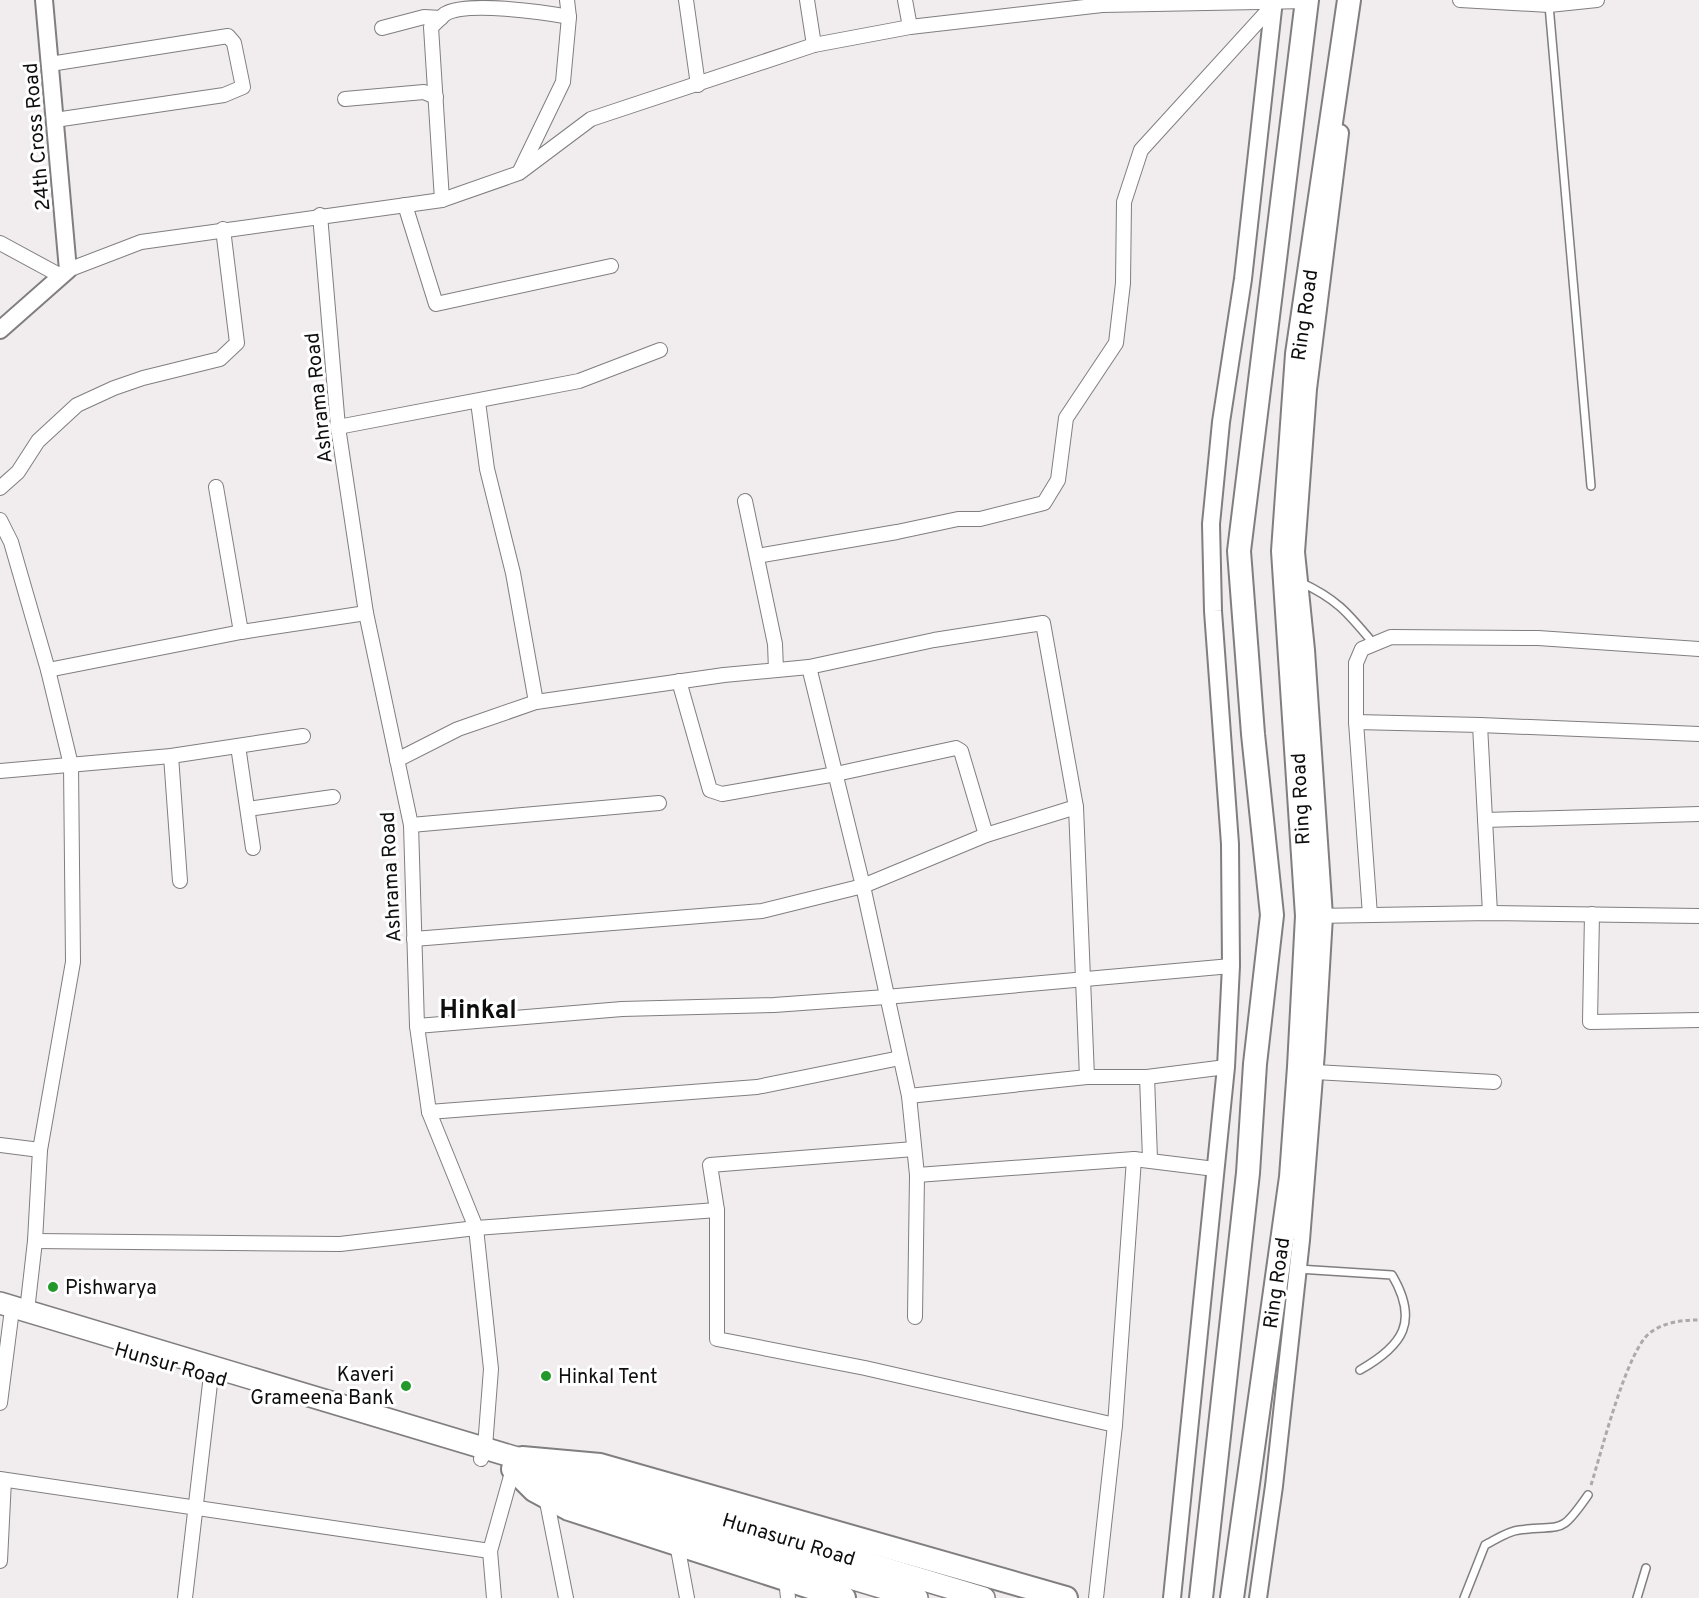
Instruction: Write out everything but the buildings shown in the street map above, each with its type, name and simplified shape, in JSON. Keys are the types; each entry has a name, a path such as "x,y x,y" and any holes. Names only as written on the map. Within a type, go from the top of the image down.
{"highway":[{"name":"Ring Road","path":"1232,1597 1291,1177 1315,916 1283,551 1297,354 1349,0"},
{"name":"Ring Road","path":"1201,1598 1246,1185 1272,915 1252,734 1239,551 1307,1"},
{"path":"518,1464 540,1494 569,1509 677,1544 787,1589 844,1598"},
{"path":"518,1464 600,1465 1066,1598"}],"main road":[{"path":"10,1311 483,1453 593,1489"},
{"name":"Hunsur Road","path":"10,1311 211,1375 483,1453"},
{"name":"Hunasuru Road","path":"593,1489 664,1522 917,1598"},
{"name":"Hunasuru Road","path":"593,1489 984,1598"}],"street":[{"name":"24th Cross Road","path":"44,0 65,273"},
{"path":"519,173 562,82 569,17 567,0"},
{"path":"686,0 698,85"},
{"path":"807,0 814,45"},
{"path":"905,0 910,27"},
{"path":"1258,1598 1275,1474 1298,1269 1315,1072 1315,916 1296,552 1298,512 1308,389 1359,0"},
{"path":"1460,0 1558,3 1597,0"},
{"path":"0,330 65,273 141,242 320,215 442,200 519,173 591,119 814,45 910,27 1102,3 1307,1"},
{"path":"757,556 897,532 948,520 980,519 1044,503 1059,480 1066,418 1116,343 1123,283 1124,202 1141,150 1274,2"},
{"path":"1172,1598 1226,1068 1231,966 1230,844 1213,611 1211,524 1221,423 1243,279 1274,2"},
{"path":"442,200 431,27 446,13 507,8 569,17"},
{"path":"382,28 424,17 441,18"},
{"path":"50,64 228,36 234,44 243,87 224,95 55,120"},
{"path":"345,99 424,92 436,96"},
{"path":"405,205 436,304 611,266"},
{"name":"Ashrama Road","path":"320,215 338,427 366,613 411,825 417,1026 429,1112 476,1228 491,1369 483,1453"},
{"path":"0,488 18,472 38,441 77,405 143,378 220,359 237,343 223,229"},
{"path":"0,243 65,273"},
{"path":"338,427 579,381 660,350"},
{"path":"478,402 487,469 513,573 536,702"},
{"path":"216,487 241,632"},
{"path":"745,501 775,644 777,670"},
{"path":"0,520 11,542 48,670 71,765 73,962 40,1150 35,1241 10,1311 0,1404"},
{"path":"48,670 241,632 366,613"},
{"path":"397,760 458,729 536,702 679,681 809,667 945,638 1043,623 1076,807 1087,1077"},
{"path":"1370,915 1356,722 1356,663 1362,649 1391,637 1538,638 1699,649"},
{"path":"809,667 863,886 909,1096 917,1175 915,1317"},
{"path":"679,681 710,790 722,794 836,774 956,748 961,751 986,835"},
{"path":"1356,722 1699,735"},
{"path":"1480,725 1490,913"},
{"path":"0,771 171,756 303,736"},
{"path":"238,746 254,848"},
{"path":"171,756 180,881"},
{"path":"248,809 333,797"},
{"path":"411,825 659,803"},
{"path":"414,939 762,911 863,886 986,835 1076,807"},
{"path":"1485,820 1699,814"},
{"path":"1315,916 1490,913 1699,916"},
{"path":"1592,914 1590,1022 1699,1020"},
{"path":"417,1026 622,1009 774,1005 886,997 1231,966"},
{"path":"429,1112 757,1087 900,1058"},
{"path":"909,1096 1087,1077 1147,1077 1226,1068"},
{"path":"1315,1072 1494,1083"},
{"path":"1147,1077 1150,1159"},
{"path":"0,1144 40,1150"},
{"path":"914,1149 710,1165 717,1210 717,1339 865,1368 1114,1425"},
{"path":"917,1175 1134,1159 1150,1159 1215,1169"},
{"path":"1096,1598 1114,1425 1134,1159"},
{"path":"35,1241 340,1244 476,1228 717,1210"},
{"path":"185,1598 211,1375"},
{"path":"1258,1410 1275,1474"},
{"path":"494,1598 490,1551 518,1464"},
{"path":"0,1561 2,1479 490,1551"},
{"path":"540,1494 566,1598"},
{"path":"677,1544 687,1598"}],"lane":[{"path":"1558,3 1591,486"},
{"path":"1299,581 1327,594 1341,605 1373,643"},
{"path":"1298,1269 1392,1275 1404,1294 1407,1309 1404,1330 1396,1343 1360,1370"},
{"path":"1464,1598 1485,1545 1517,1530 1552,1530 1570,1521 1588,1495"},
{"path":"1637,1598 1646,1568"}],"path":[{"path":"1588,1495 1633,1355 1650,1332 1680,1319 1699,1320"}],"place":[{"name":"Pishwarya","path":"53,1287"},
{"name":"Hinkal Tent","path":"546,1376"},
{"name":"Kaveri Grameena Bank","path":"406,1386"}],"district":[{"name":"Hinkal","path":"478,1009"}]}
